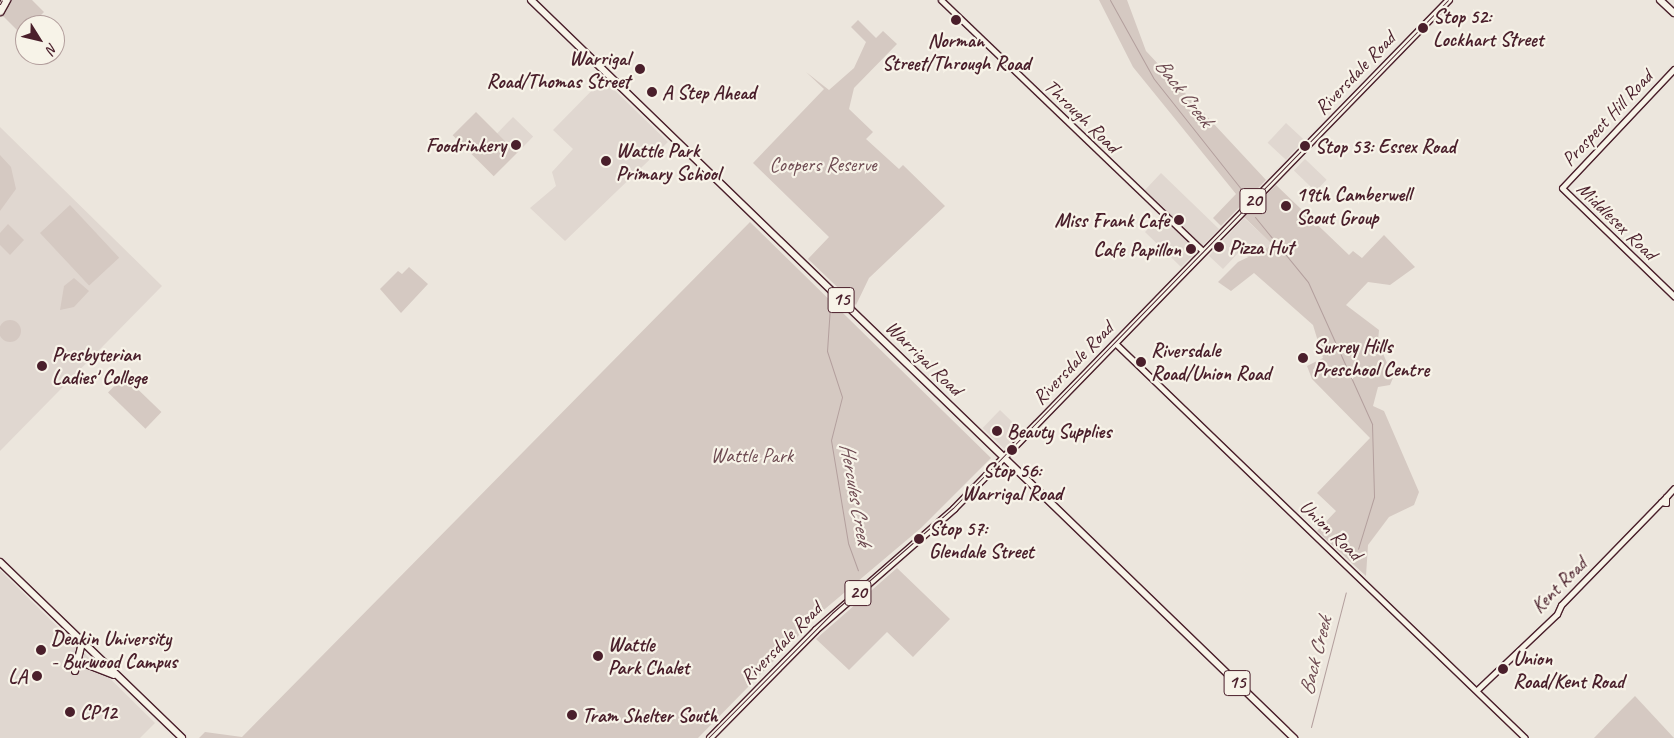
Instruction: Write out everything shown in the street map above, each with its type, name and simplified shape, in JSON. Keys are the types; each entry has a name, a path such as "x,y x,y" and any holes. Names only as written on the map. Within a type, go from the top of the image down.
{"highway":[{"path":"0,11 6,0"}],"main road":[{"name":"Warrigal Road","path":"531,0 1294,738"},
{"name":"Riversdale Road","path":"710,738 816,630 937,525 1449,0"},
{"path":"1660,0 1674,13"},
{"path":"0,562 182,738"},
{"path":"75,671 82,643"},
{"path":"82,663 118,677"}],"street":[{"name":"Through Road","path":"941,0 1203,252"},
{"name":"Prospect Hill Road","path":"1562,188 1674,69"},
{"name":"Middlesex Road","path":"1562,188 1674,296"},
{"name":"Union Road","path":"1115,343 1478,688 1525,738"},
{"name":"Kent Road","path":"1478,688 1557,614 1560,605 1674,488"}],"shaded area":[{"name":"Wattle Park Primary School","path":"603,79 668,142 565,241 530,208 556,186 552,172 573,149 553,130"},
{"path":"513,117 533,136 517,153 497,134"},
{"path":"1286,123 1304,140 1286,160 1268,143"},
{"name":"Presbyterian Ladies' College","path":"0,127 162,286 0,451"},
{"path":"1305,159 1327,180 1315,191 1294,171"},
{"path":"1161,173 1219,229 1181,267 1145,232 1166,210 1145,190"},
{"path":"1244,218 1277,248 1252,261 1241,250 1223,269 1209,256"},
{"path":"1000,410 1022,431 1004,449 983,428"},
{"name":"Deakin University - Burwood Campus","path":"0,570 155,723 140,738 0,738"}],"green space":[{"path":"12,0 32,0 44,12 41,15 15,15 15,28 3,16"},
{"path":"1099,0 1127,0 1146,51 1266,180 1221,226 1213,218 1236,194 1133,67"},
{"name":"Coopers Reserve","path":"858,20 876,38 883,31 897,44 854,88 849,109 873,132 866,139 899,169 903,165 945,206 869,278 856,305 808,259 829,237 753,163 824,89 806,72 829,90 854,68 866,42 851,27"},
{"path":"476,112 517,153 494,176 453,135"},
{"path":"0,155 11,167 16,189 0,211"},
{"path":"1276,185 1349,255 1353,251 1362,258 1384,235 1415,267 1390,285 1368,282 1346,305 1379,330 1378,341 1393,378 1390,385 1378,387 1373,406 1384,411 1419,492 1414,505 1389,517 1368,545 1366,576 1317,531 1336,511 1317,493 1370,438 1312,379 1307,366 1323,358 1313,325 1254,273 1231,291 1218,282 1238,262 1273,245 1244,217"},
{"path":"70,205 119,258 89,286 40,233"},
{"name":"Wattle Park","path":"750,222 991,458 921,528 819,614 808,615 802,622 806,628 698,738 199,738 205,732 242,737"},
{"path":"8,224 24,240 10,255 0,245 0,233"},
{"path":"409,267 428,284 401,313 380,289 398,271 402,274"},
{"path":"74,278 89,291 74,307 60,310 64,286"},
{"path":"10,320 18,323 21,331 18,339 10,342 2,339 -1,331 2,323"},
{"path":"124,376 161,412 145,429 108,393"},
{"path":"897,568 950,619 913,657 887,632 849,670 816,639"},
{"path":"1635,696 1674,738 1594,738 1623,708"}],"waterway":[{"name":"Back Creek","path":"1110,0 1154,79 1245,194"},
{"name":"Back Creek","path":"1255,217 1308,282 1372,424 1374,497 1358,549"},
{"name":"Hercules Creek","path":"830,306 827,351 842,397 831,440 848,543 858,570"},
{"name":"Back Creek","path":"1311,727 1346,592"}],"tram line":[{"path":"0,4 2,0"},
{"path":"708,738 832,613 953,508 1448,0"}],"place":[{"name":"Norman Street/Through Road","path":"956,20"},
{"name":"Stop 52: Lockhart Street","path":"1423,28"},
{"name":"Warrigal Road/Thomas Street","path":"640,69"},
{"name":"A Step Ahead","path":"652,92"},
{"name":"Foodrinkery","path":"516,145"},
{"name":"Stop 53: Essex Road","path":"1305,146"},
{"name":"Wattle Park Primary School","path":"606,161"},
{"name":"19th Camberwell Scout Group","path":"1286,206"},
{"name":"Miss Frank Cafe","path":"1179,220"},
{"name":"Pizza Hut","path":"1219,247"},
{"name":"Cafe Papillon","path":"1191,249"},
{"name":"Surrey Hills Preschool Centre","path":"1303,358"},
{"name":"Riversdale Road/Union Road","path":"1141,362"},
{"name":"Presbyterian Ladies' College","path":"42,366"},
{"name":"Beauty Supplies","path":"997,431"},
{"name":"Stop 56: Warrigal Road","path":"1012,450"},
{"name":"Stop 57: Glendale Street","path":"919,539"},
{"name":"Deakin University - Burwood Campus","path":"41,650"},
{"name":"Wattle Park Chalet","path":"598,656"},
{"name":"Union Road/Kent Road","path":"1503,669"},
{"name":"LA","path":"37,676"},
{"name":"CP12","path":"70,712"},
{"name":"Tram Shelter South","path":"572,715"}]}
